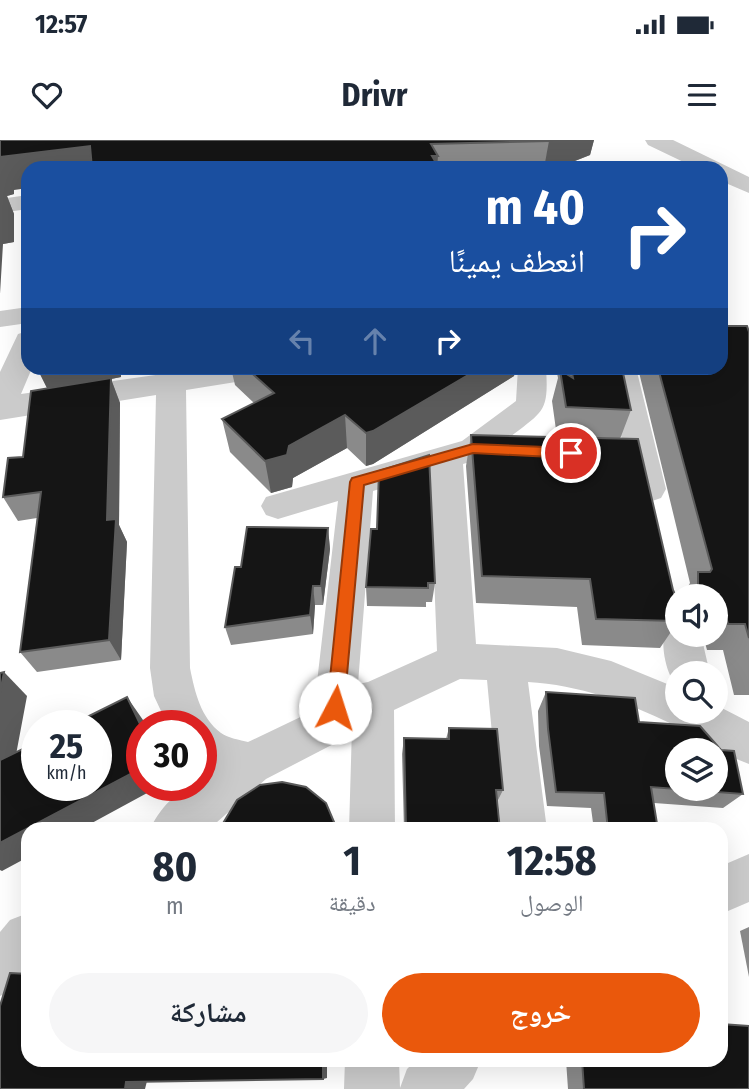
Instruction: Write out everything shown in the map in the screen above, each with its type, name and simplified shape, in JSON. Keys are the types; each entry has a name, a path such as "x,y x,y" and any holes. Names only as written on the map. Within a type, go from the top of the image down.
{"street":[{"path":"656,140 700,161"},
{"path":"673,140 703,161"},
{"path":"728,175 749,186"},
{"path":"0,206 21,203"},
{"path":"0,319 21,316"},
{"path":"0,408 21,357"},
{"path":"0,408 219,375"},
{"path":"460,452 531,405 531,375"},
{"path":"622,375 629,457 657,524"},
{"path":"171,383 170,667 175,696 182,710"},
{"path":"457,661 460,452"},
{"path":"278,506 460,452 551,452"},
{"path":"357,482 354,704 371,822"},
{"path":"182,822 250,764 277,753 332,723 354,704 457,661 557,666 611,679 665,701"},
{"path":"505,663 523,822"},
{"path":"713,724 749,744"},
{"path":"217,752 250,764"},
{"path":"728,887 749,878"},
{"path":"0,970 21,946"},
{"path":"372,1067 372,1089"},
{"path":"428,1089 448,1067"}],"building":[{"path":"0,140 552,140 431,144 438,156 432,156 435,161 91,161 90,146 1,157 0,162"},
{"path":"728,326 747,326 749,638 745,624 728,624 728,584 698,584 698,572 710,572 712,569 660,375 728,375"},
{"path":"254,375 468,375 373,431 366,433 345,415 289,446 287,455 265,461 222,419 274,393"},
{"path":"561,375 573,378 572,375 624,375 631,410 566,407"},
{"path":"111,378 107,520 116,519 109,640 20,652 41,492 3,497 8,458 23,457 31,391"},
{"path":"471,435 638,439 672,584 665,584 665,621 596,619 590,579 482,576"},
{"path":"429,455 435,583 428,583 428,588 366,587 371,529 377,529 379,471"},
{"path":"247,527 328,528 321,586 313,586 310,615 225,627 235,567 241,567"},
{"path":"4,672 0,693 0,673"},
{"path":"546,692 635,698 639,722 700,726 710,738 665,738 665,788 651,787 657,822 607,822 604,793 556,792"},
{"path":"127,697 133,710 126,710 126,776 112,784 112,710 101,710"},
{"path":"449,728 497,729 503,790 496,790 499,822 406,822 404,738 449,739"},
{"path":"21,750 21,801 80,801 40,822 21,822 21,832 0,843 0,760"},
{"path":"728,751 734,751 743,794 728,793"},
{"path":"282,782 306,787 326,803 334,822 224,822 237,800 260,785"},
{"path":"10,973 21,974 21,1067 323,1067 323,1079 126,1082 125,1089 0,1089 0,1006"},
{"path":"728,1024 749,1026 749,1089 584,1089 582,1067 728,1067"}],"route":[{"path":"335,708 357,482 473,449 500,448 571,453"}]}
